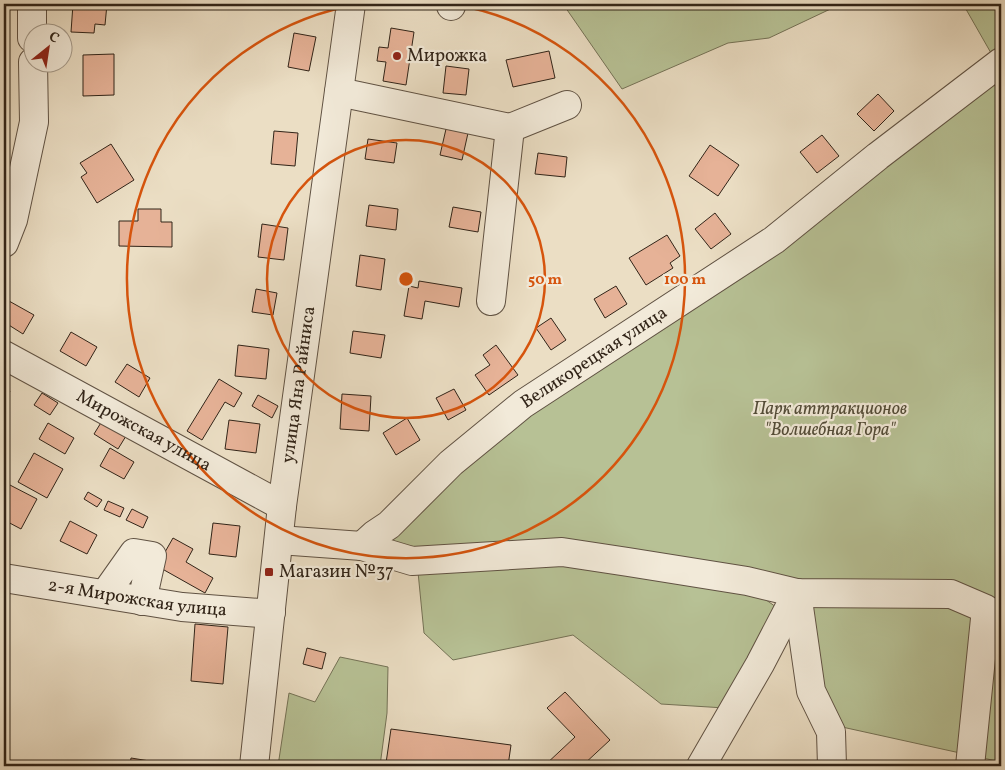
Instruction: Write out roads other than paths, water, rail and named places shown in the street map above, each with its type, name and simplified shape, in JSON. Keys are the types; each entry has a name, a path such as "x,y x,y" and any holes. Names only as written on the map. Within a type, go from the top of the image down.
{"street":[{"path":"32,4 32,22"},
{"name":"улица Яна Райниса","path":"254,766 282,506 351,4"},
{"name":"Великорецкая улица","path":"362,546 389,525 451,463 524,404 774,240 878,156 1001,62"},
{"path":"4,243 13,220 34,122 33,72"},
{"path":"339,92 510,128 567,105"},
{"path":"491,301 510,128"},
{"name":"Мирожская улица","path":"4,355 282,506"},
{"path":"278,540 362,546 412,561 562,552 746,581 797,593 951,594 986,609 970,766"},
{"path":"105,594 134,553 152,556 142,601"},
{"name":"2-я Мирожская улица","path":"4,578 182,607 260,613 272,612"},
{"path":"701,766 760,664 797,593"},
{"path":"797,593 811,691 832,732 832,766"}],"place":[{"name":"Мирожка","path":"397,56"},
{"name":"Магазин №37","path":"269,572"}],"park label":[{"name":"Парк аттракционов \"Волшебная Гора\"","path":"830,419"}]}
